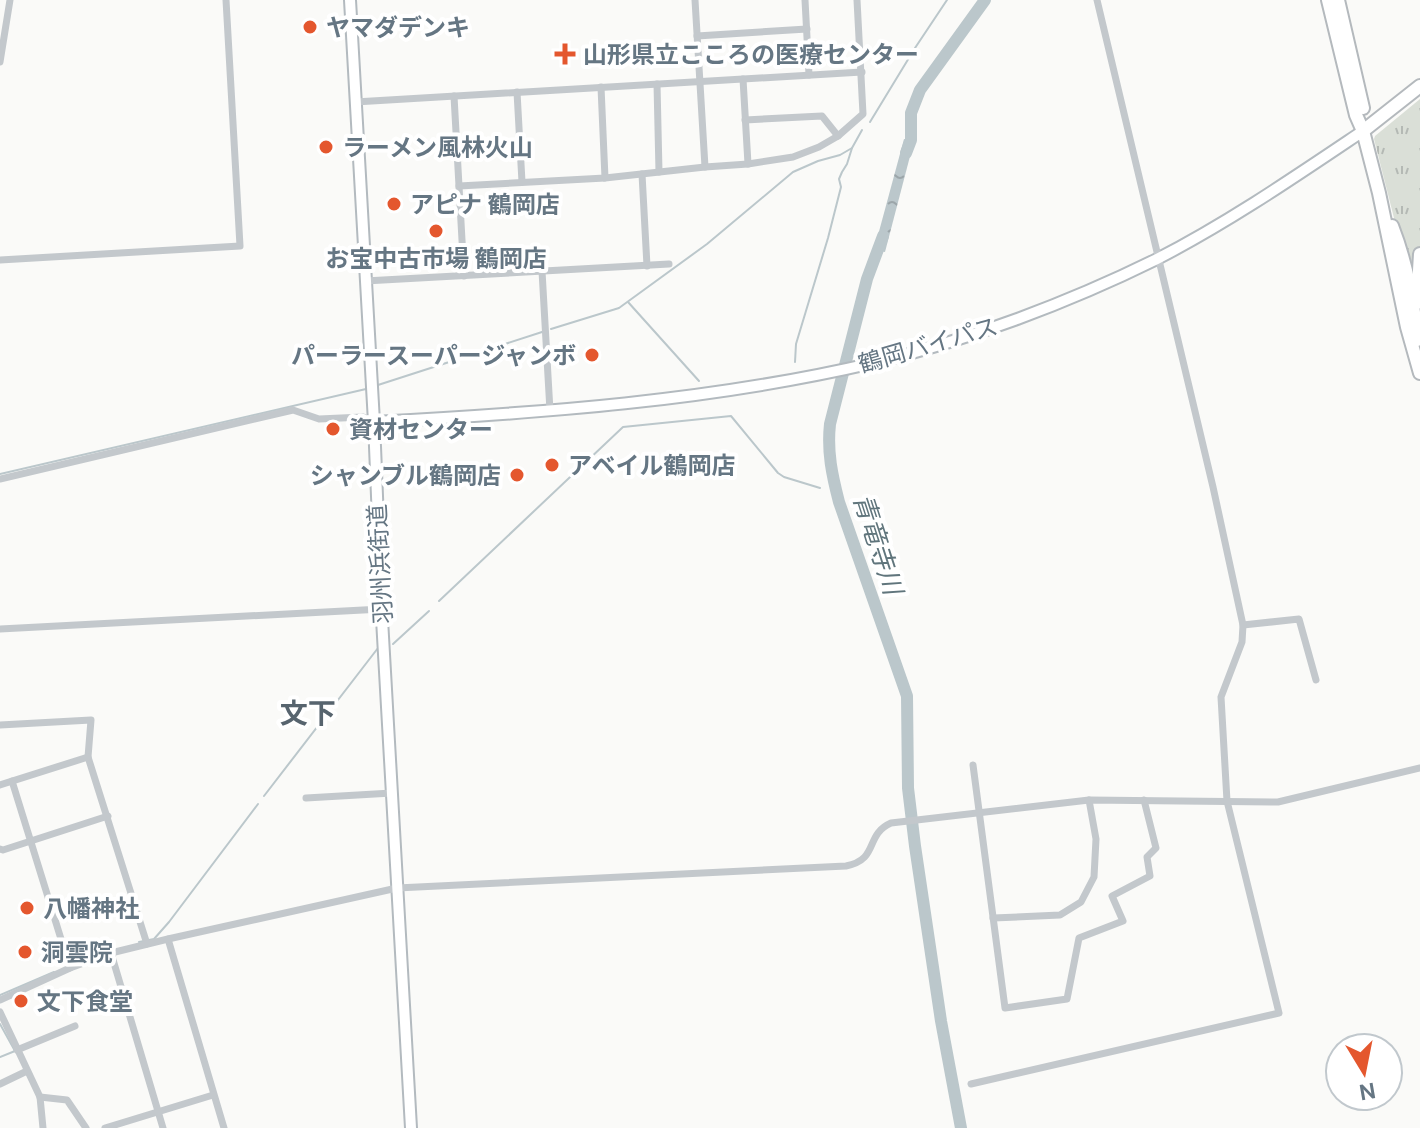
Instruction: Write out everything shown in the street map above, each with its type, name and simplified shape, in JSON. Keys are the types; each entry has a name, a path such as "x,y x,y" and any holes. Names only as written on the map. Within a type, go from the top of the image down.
{"highway":[{"path":"1328,0 1379,193 1407,327 1419,368"},
{"path":"1338,0 1363,109 1363,131"},
{"name":"鶴岡バイパス","path":"1363,131 1420,86"},
{"path":"1379,193 1400,250 1415,324 1419,368"},
{"path":"1415,324 1420,254"}],"main road":[{"name":"羽州浜街道","path":"350,0 411,1128"},
{"name":"鶴岡バイパス","path":"374,422 550,411 683,396 828,373 950,342 1074,296 1157,258 1278,189 1363,131"}],"street":[{"path":"0,62 10,0"},
{"path":"0,260 240,246 226,0"},
{"path":"695,0 705,167"},
{"path":"805,0 809,75"},
{"path":"459,186 605,178 748,164 793,157 819,147 838,136 863,114 857,0"},
{"path":"971,1084 1279,1013 1227,801 1221,697 1242,642 1243,625 1097,0"},
{"path":"697,36 807,29"},
{"path":"355,102 862,72"},
{"path":"743,79 748,164"},
{"path":"657,84 659,172"},
{"path":"601,87 605,178"},
{"path":"517,92 522,182"},
{"path":"454,96 464,276"},
{"path":"745,120 822,116 838,136"},
{"path":"642,174 647,266"},
{"path":"365,281 669,264"},
{"path":"542,271 550,411"},
{"path":"0,479 293,410 319,419 363,417 374,422"},
{"path":"0,629 382,609"},
{"path":"1243,625 1299,619 1316,680"},
{"path":"0,725 91,720 88,757 146,942"},
{"path":"0,785 88,757"},
{"path":"973,765 1005,1008 1067,999 1079,938 1123,921 1112,896 1150,876 1147,857 1156,848 1144,800"},
{"path":"0,1000 70,966 146,942 397,888 846,866 866,857 874,838 891,823 1089,800 1278,802 1420,768"},
{"path":"12,781 70,966"},
{"path":"306,798 392,793"},
{"path":"993,918 1060,915 1081,902 1094,877 1096,839 1089,800"},
{"path":"0,849 108,816"},
{"path":"168,939 224,1128"},
{"path":"111,953 163,1128"},
{"path":"1,1014 40,1097 43,1128"},
{"path":"17,1050 75,1026"},
{"path":"0,1084 27,1071"},
{"path":"105,1128 213,1095"},
{"path":"40,1097 67,1100 86,1128"}],"green space":[{"path":"1420,99 1420,258 1412,289 1374,139"}],"water":[{"path":"904,139 914,141 885,252 874,250"}],"waterway":[{"path":"870,122 947,0"},
{"name":"青竜寺川","path":"906,153 911,140 911,113 920,90 985,0"},
{"path":"795,362 796,344 841,187 839,179 862,130"},
{"path":"551,329 619,308 707,244 793,172 852,148"},
{"name":"青竜寺川","path":"883,236 867,279 830,424 830,454 839,502 907,696 908,788 915,846 941,1021 961,1128"},
{"path":"628,302 699,381"},
{"path":"378,385 542,332"},
{"path":"0,474 366,389"},
{"path":"439,601 623,427 731,416 778,473 820,488"},
{"name":"青竜寺川","path":"831,490 837,492"},
{"path":"393,644 429,611"},
{"path":"264,796 378,648"},
{"path":"139,942 154,939 169,922 258,804"},
{"path":"0,995 54,972"},
{"path":"0,1024 15,1051 0,1057"}],"place":[{"name":"ヤマダデンキ","path":"310,27"},
{"name":"山形県立こころの医療センター","path":"565,54"},
{"name":"ラーメン風林火山","path":"326,147"},
{"name":"アピナ 鶴岡店","path":"394,204"},
{"name":"お宝中古市場 鶴岡店","path":"436,231"},
{"name":"パーラースーパージャンボ","path":"592,355"},
{"name":"資材センター","path":"333,429"},
{"name":"アベイル鶴岡店","path":"552,465"},
{"name":"シャンブル鶴岡店","path":"517,475"},
{"name":"八幡神社","path":"27,908"},
{"name":"洞雲院","path":"25,952"},
{"name":"文下食堂","path":"21,1001"}],"district":[{"name":"文下","path":"308,713"}]}
